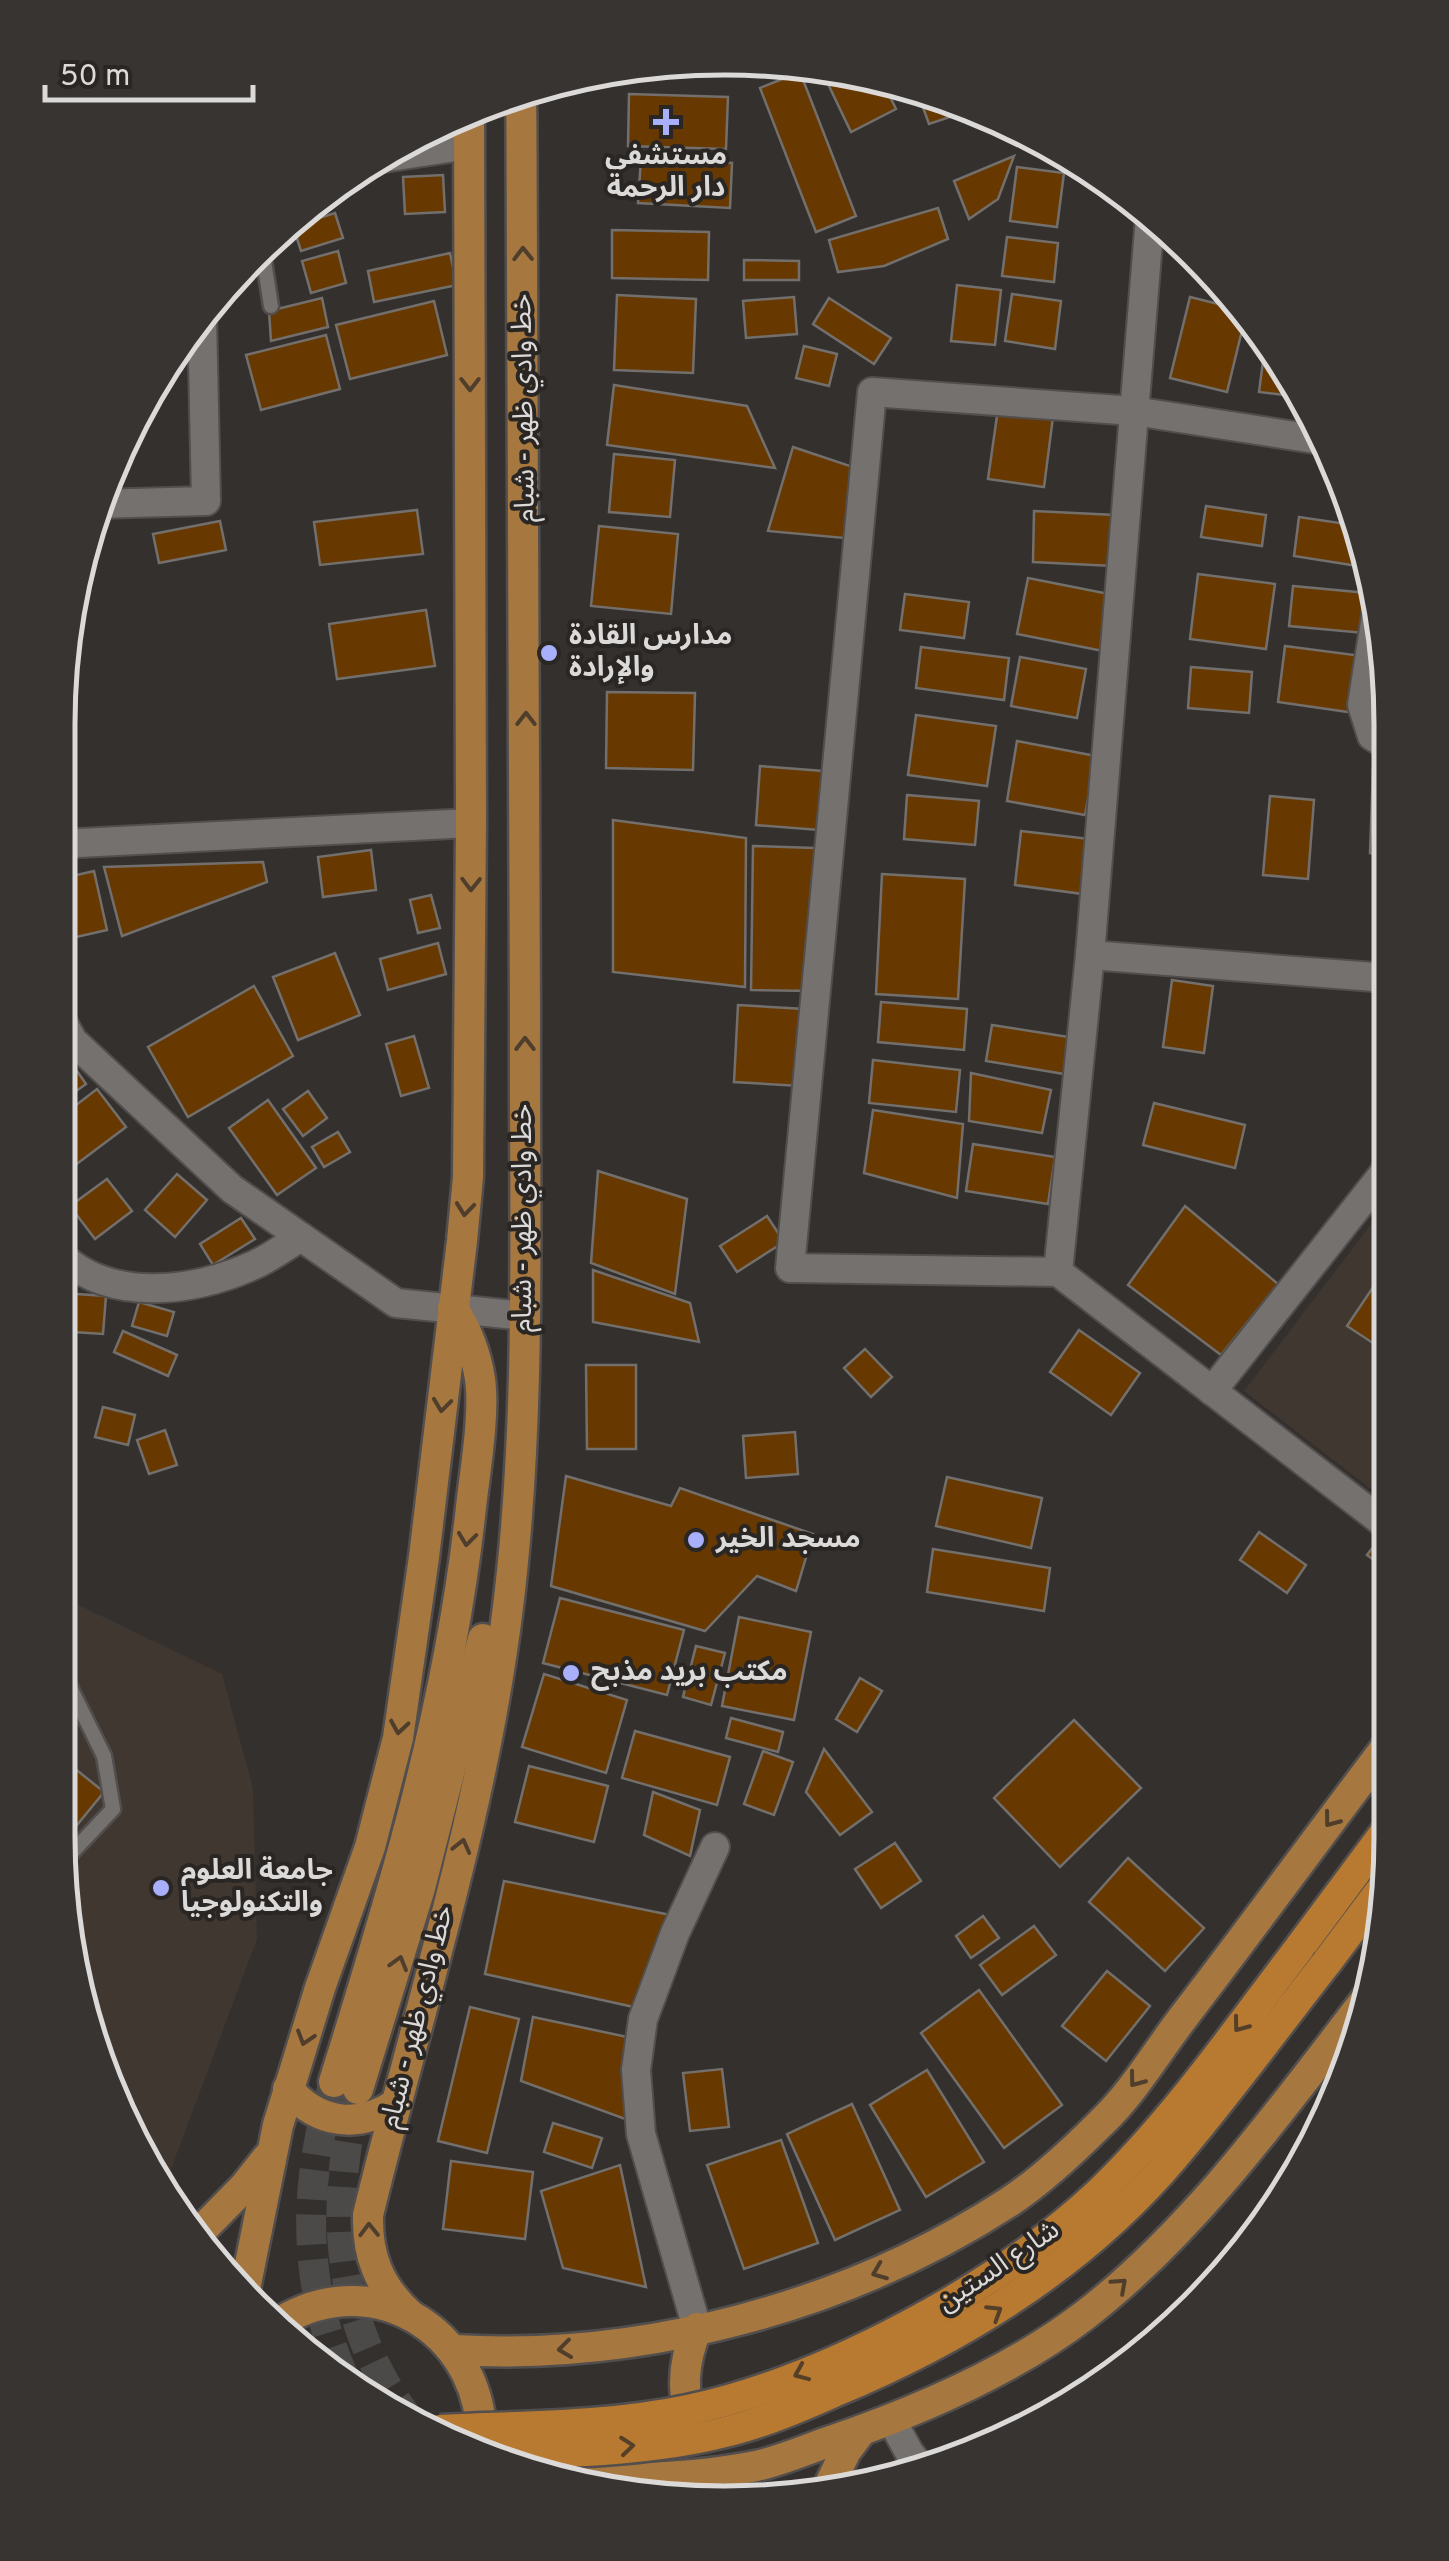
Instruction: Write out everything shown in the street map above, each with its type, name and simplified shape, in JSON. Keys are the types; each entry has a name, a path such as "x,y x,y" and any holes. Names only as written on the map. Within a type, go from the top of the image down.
{"highway":[{"name":"شارع الستين","path":"459,2429 605,2423 690,2410 767,2387 922,2318 1004,2268 1062,2226 1101,2190 1199,2079 1374,1848"},
{"name":"شارع الستين","path":"520,2453 628,2446 720,2434 852,2385 933,2348 984,2319 1089,2241 1160,2171 1370,1905"}],"main road":[{"name":"خط وادي ظهر - شبام","path":"409,2314 375,2270 368,2215 485,1750 505,1628 520,1491 525,1316 527,482 521,107"},
{"name":"خط وادي ظهر - شبام","path":"247,2277 288,2090 370,1847 398,1738 424,1558 468,1177 468,128"},
{"path":"471,485 527,482"},
{"path":"453,1308 472,1346 481,1384 458,1608 438,1716 346,2086 410,1926 473,1690 499,1514 504,1374 514,1336 525,1316"},
{"name":"شارع الستين","path":"454,2350 541,2352 627,2342 737,2321 817,2297 890,2268 1012,2201 1104,2121 1374,1763"},
{"path":"626,2478 759,2466 892,2421 957,2392 1045,2341 1084,2316 1200,2208 1345,2029"},
{"path":"288,2090 311,2110 339,2121 370,2118 396,2104"},
{"path":"205,2227 244,2188 272,2152"},
{"path":"288,2318 306,2308 358,2300 384,2304 433,2329 454,2350 478,2395 480,2439"},
{"path":"697,2328 685,2365 686,2404 700,2441 726,2470"},
{"path":"834,2476 862,2431"}],"street":[{"path":"417,153 468,145"},
{"path":"1058,1272 1090,956 1134,411 1154,237"},
{"path":"114,504 206,501 202,338"},
{"path":"1307,438 1134,411 872,392 790,1268 1058,1272 1374,1515"},
{"path":"1370,655 1362,705 1374,737"},
{"path":"75,843 471,823"},
{"path":"1090,956 1374,977"},
{"path":"75,1044 232,1189 396,1304 525,1316"},
{"path":"1212,1391 1374,1186"},
{"path":"75,1264 98,1278 164,1290 255,1265 301,1237"},
{"path":"697,2328 641,2134 636,2070 642,2019 675,1933 715,1846"},
{"path":"892,2421 913,2458"}],"lane":[{"path":"265,265 271,306"},
{"path":"75,1697 104,1756 112,1785 112,1808 75,1848"}],"shaded area":[{"path":"1374,1220 1374,1491 1244,1391"},
{"name":"جامعة العلوم والتكنولوجيا","path":"75,1603 222,1674 253,1788 257,1939 169,2173 124,2085 87,1963 76,1879"}],"building":[{"path":"785,78 803,80 856,216 816,232 760,88"},
{"path":"828,84 890,96 896,109 851,132"},
{"path":"629,94 728,97 726,149 628,146"},
{"path":"922,106 952,116 929,124"},
{"path":"1014,156 998,199 969,219 954,181"},
{"path":"641,158 732,163 730,208 638,203"},
{"path":"1017,167 1064,173 1057,227 1010,221"},
{"path":"443,175 445,212 405,214 403,177"},
{"path":"938,208 948,239 884,266 838,272 829,240"},
{"path":"335,213 343,238 301,251 296,236 317,218"},
{"path":"612,230 709,232 708,280 612,278"},
{"path":"1007,237 1058,243 1054,282 1002,276"},
{"path":"338,251 346,283 311,293 302,261"},
{"path":"450,253 457,285 374,302 368,271"},
{"path":"744,260 799,261 799,280 744,280"},
{"path":"957,285 1001,290 995,345 951,341"},
{"path":"1012,294 1061,301 1055,349 1005,341"},
{"path":"617,295 696,299 693,373 614,370"},
{"path":"794,297 797,334 746,338 743,301"},
{"path":"1190,297 1220,304 1242,331 1227,392 1170,378"},
{"path":"322,298 328,327 271,341 269,311"},
{"path":"829,298 891,338 874,364 813,324"},
{"path":"434,301 447,355 350,379 336,325"},
{"path":"326,335 340,389 261,410 246,355"},
{"path":"804,346 837,354 829,386 796,378"},
{"path":"1263,361 1284,395 1259,392"},
{"path":"614,385 747,406 775,468 607,445"},
{"path":"998,409 1053,417 1044,487 988,479"},
{"path":"793,447 859,469 844,538 768,531"},
{"path":"614,454 675,460 670,517 609,512"},
{"path":"1206,506 1266,515 1262,546 1201,537"},
{"path":"417,510 423,554 320,565 314,522"},
{"path":"1034,511 1115,515 1113,566 1033,562"},
{"path":"1299,517 1342,523 1354,565 1294,556"},
{"path":"220,521 226,550 159,563 153,534"},
{"path":"599,526 678,534 671,614 591,606"},
{"path":"1198,574 1275,584 1266,649 1190,639"},
{"path":"1028,578 1114,595 1103,651 1017,634"},
{"path":"1293,586 1361,592 1364,633 1289,626"},
{"path":"905,594 969,602 964,638 900,630"},
{"path":"426,610 435,666 337,679 329,624"},
{"path":"1285,646 1362,656 1355,713 1278,702"},
{"path":"921,647 1009,658 1004,700 916,688"},
{"path":"1020,657 1086,669 1077,718 1011,706"},
{"path":"1191,667 1252,672 1249,713 1188,708"},
{"path":"607,692 695,693 693,770 606,768"},
{"path":"916,715 996,726 987,786 908,775"},
{"path":"1017,741 1096,756 1085,815 1007,801"},
{"path":"760,766 823,771 819,830 756,825"},
{"path":"1373,768 1374,853 1370,853"},
{"path":"907,795 979,801 975,845 904,839"},
{"path":"1270,796 1314,800 1308,879 1263,875"},
{"path":"613,820 746,838 745,987 613,972"},
{"path":"1021,831 1090,839 1083,894 1015,885"},
{"path":"753,846 815,848 813,991 751,990"},
{"path":"371,850 376,890 323,897 318,857"},
{"path":"263,862 267,882 122,936 104,867"},
{"path":"94,871 107,930 75,937 75,875"},
{"path":"882,874 965,879 958,999 876,994"},
{"path":"431,895 440,928 418,933 410,900"},
{"path":"438,943 446,974 388,990 380,959"},
{"path":"335,953 360,1015 298,1040 273,977"},
{"path":"1172,980 1213,986 1204,1053 1163,1047"},
{"path":"254,986 293,1056 188,1117 148,1047"},
{"path":"881,1002 967,1009 964,1050 878,1042"},
{"path":"738,1005 804,1009 800,1086 734,1082"},
{"path":"992,1025 1075,1038 1070,1075 986,1061"},
{"path":"414,1036 429,1088 401,1096 386,1044"},
{"path":"873,1060 960,1070 956,1112 869,1103"},
{"path":"75,1068 86,1084 75,1092"},
{"path":"971,1073 1051,1090 1042,1133 969,1121"},
{"path":"97,1089 126,1127 75,1165 75,1106"},
{"path":"308,1091 327,1118 303,1136 283,1109"},
{"path":"268,1100 316,1168 277,1195 229,1128"},
{"path":"1154,1103 1245,1125 1235,1168 1143,1145"},
{"path":"873,1110 963,1124 957,1198 864,1173"},
{"path":"338,1132 350,1152 324,1167 312,1147"},
{"path":"973,1144 1055,1157 1048,1204 966,1191"},
{"path":"598,1171 687,1199 675,1294 591,1263"},
{"path":"177,1174 207,1200 175,1237 145,1210"},
{"path":"107,1179 132,1211 95,1239 75,1213 75,1202"},
{"path":"1185,1206 1278,1284 1221,1355 1128,1285"},
{"path":"767,1216 784,1242 737,1272 720,1246"},
{"path":"241,1218 255,1239 213,1265 200,1244"},
{"path":"593,1270 690,1303 699,1342 593,1322"},
{"path":"1374,1286 1374,1344 1347,1326"},
{"path":"75,1294 106,1296 103,1334 75,1332"},
{"path":"139,1302 174,1312 167,1336 132,1326"},
{"path":"1079,1330 1140,1373 1111,1415 1050,1372"},
{"path":"123,1331 177,1355 168,1376 114,1352"},
{"path":"865,1349 892,1377 871,1397 844,1368"},
{"path":"586,1365 636,1365 636,1449 587,1449"},
{"path":"103,1407 135,1415 128,1445 95,1437"},
{"path":"165,1430 177,1465 149,1474 137,1440"},
{"path":"795,1432 798,1474 746,1478 743,1436"},
{"path":"566,1476 671,1506 680,1488 813,1534 796,1591 757,1576 705,1631 551,1586"},
{"path":"947,1477 1042,1498 1031,1548 936,1526"},
{"path":"1259,1532 1306,1565 1287,1593 1240,1560"},
{"path":"933,1549 1050,1568 1044,1611 927,1592"},
{"path":"560,1598 684,1630 667,1695 543,1663"},
{"path":"739,1617 811,1632 794,1720 722,1706"},
{"path":"696,1646 725,1653 711,1705 683,1697"},
{"path":"544,1674 627,1700 606,1773 522,1747"},
{"path":"860,1678 882,1691 857,1732 836,1719"},
{"path":"731,1718 783,1732 778,1752 726,1738"},
{"path":"1074,1720 1141,1788 1060,1867 994,1798"},
{"path":"635,1731 730,1757 717,1805 622,1778"},
{"path":"824,1749 872,1812 840,1835 806,1792"},
{"path":"763,1751 793,1762 774,1815 744,1804"},
{"path":"529,1766 608,1786 594,1842 515,1822"},
{"path":"75,1769 104,1792 75,1827"},
{"path":"653,1792 700,1810 690,1856 644,1835"},
{"path":"895,1843 921,1881 881,1908 855,1869"},
{"path":"1128,1858 1204,1928 1165,1971 1089,1902"},
{"path":"504,1881 675,1916 638,2008 485,1974"},
{"path":"983,1916 999,1938 971,1958 956,1936"},
{"path":"1034,1926 1056,1955 1002,1995 980,1965"},
{"path":"1107,1971 1150,2006 1106,2061 1062,2026"},
{"path":"979,1990 1062,2105 1004,2148 921,2033"},
{"path":"470,2007 519,2019 487,2153 438,2141"},
{"path":"533,2017 632,2038 628,2120 521,2081"},
{"path":"722,2069 729,2127 690,2131 683,2073"},
{"path":"927,2070 984,2162 926,2197 870,2105"},
{"path":"852,2104 900,2210 835,2240 787,2134"},
{"path":"553,2123 602,2138 592,2168 544,2152"},
{"path":"781,2140 818,2243 744,2269 707,2165"},
{"path":"451,2161 533,2172 525,2239 443,2229"},
{"path":"620,2165 646,2287 563,2268 541,2191"}],"tunnel":[{"path":"334,2082 316,2159 311,2236 321,2312 336,2357"},
{"path":"356,2098 343,2181 344,2262 364,2340 392,2394"}],"place":[{"name":"مستشفى دار الرحمة","path":"666,122"},
{"name":"مدارس القادة والإرادة","path":"549,653"},
{"name":"مسجد الخير","path":"696,1540"},
{"name":"مكتب بريد مذبح","path":"571,1673"},
{"name":"جامعة العلوم والتكنولوجيا","path":"161,1888"}]}
